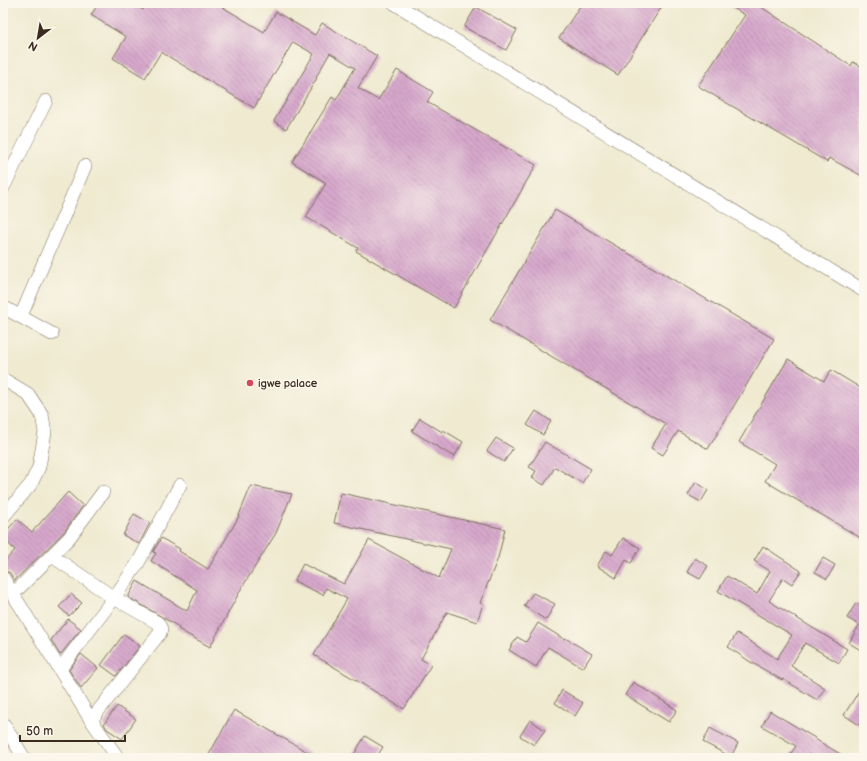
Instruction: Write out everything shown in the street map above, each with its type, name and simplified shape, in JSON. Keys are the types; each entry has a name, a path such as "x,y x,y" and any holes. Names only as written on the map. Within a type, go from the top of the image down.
{"street":[{"path":"394,3 864,291"},
{"path":"3,188 46,102"},
{"path":"20,316 85,166"},
{"path":"3,307 52,334"},
{"path":"3,380 28,394 42,415 45,432 39,467 31,484 3,517"},
{"path":"60,669 114,598 138,563 180,485"},
{"path":"13,594 69,538 103,492"},
{"path":"52,556 114,598 158,624 161,629 160,633 91,720"},
{"path":"3,578 91,720 118,758"},
{"path":"3,723 24,758"}],"building":[{"path":"99,3 131,3 143,10 147,3 216,3 264,32 276,12 315,35 322,23 377,56 358,88 378,100 397,70 433,92 427,102 536,165 454,308 356,251 358,248 306,217 326,183 292,162 332,97 336,100 355,68 330,53 316,77 317,78 286,129 274,121 314,54 293,42 254,108 161,52 145,78 113,58 126,37 91,15"},
{"path":"582,3 664,3 618,75 559,38"},
{"path":"725,3 755,3 851,66 853,62 864,68 864,177 829,158 827,162 698,86 745,15"},
{"path":"476,7 517,30 506,50 464,27"},
{"path":"555,210 774,339 708,449 678,431 663,455 651,448 666,424 490,320"},
{"path":"788,359 824,381 831,370 864,390 864,540 765,481 775,464 739,442"},
{"path":"536,411 551,421 543,435 527,425"},
{"path":"420,418 442,432 443,430 463,442 454,457 412,431"},
{"path":"496,438 513,448 504,462 487,451"},
{"path":"545,442 591,469 582,483 555,467 544,485 532,478 536,471 529,467"},
{"path":"696,482 708,490 701,502 688,495"},
{"path":"251,486 292,494 276,533 241,589 210,647 178,629 179,627 128,597 137,581 187,611 197,590 151,561 156,553 153,552 161,538 180,549 179,551 208,569 237,520"},
{"path":"68,492 83,506 63,533 14,581 10,573 3,570 3,563 15,550 3,538 3,535 17,519 32,532"},
{"path":"341,493 505,529 498,558 480,603 483,604 477,622 447,612 421,659 431,665 404,709 314,655 347,599 326,588 323,595 294,581 303,564 344,584 369,540 439,578 451,549 334,523"},
{"path":"134,514 150,523 139,544 123,535"},
{"path":"623,538 640,548 631,563 626,560 616,578 597,566 606,551 612,555"},
{"path":"763,546 801,571 792,584 783,578 769,601 847,649 839,663 805,643 791,666 825,688 817,700 783,679 782,680 749,661 728,647 737,633 777,659 792,635 718,591 727,576 757,594 770,571 754,561"},
{"path":"695,558 708,566 700,579 687,572"},
{"path":"823,558 835,565 827,579 815,572"},
{"path":"533,593 555,604 546,620 524,606"},
{"path":"71,594 82,603 69,616 59,607"},
{"path":"856,603 864,608 864,652 849,643 859,625 847,618"},
{"path":"68,619 81,629 60,655 51,640"},
{"path":"538,623 592,654 583,668 548,647 536,667 509,650 517,637 526,642"},
{"path":"124,634 140,646 116,676 101,665"},
{"path":"81,654 98,668 81,688 69,670"},
{"path":"633,682 677,710 669,722 625,695"},
{"path":"864,683 864,728 844,715"},
{"path":"562,690 583,703 575,716 555,703"},
{"path":"117,706 136,719 122,739 107,729 104,724"},
{"path":"234,710 318,758 207,758"},
{"path":"770,711 847,758 815,758 808,754 805,758 788,758 796,746 762,726"},
{"path":"530,720 545,730 534,745 520,736"},
{"path":"710,728 738,743 731,757 703,742"},
{"path":"365,736 383,747 376,758 352,758"}],"place":[{"name":"igwe palace","path":"250,383"}]}
